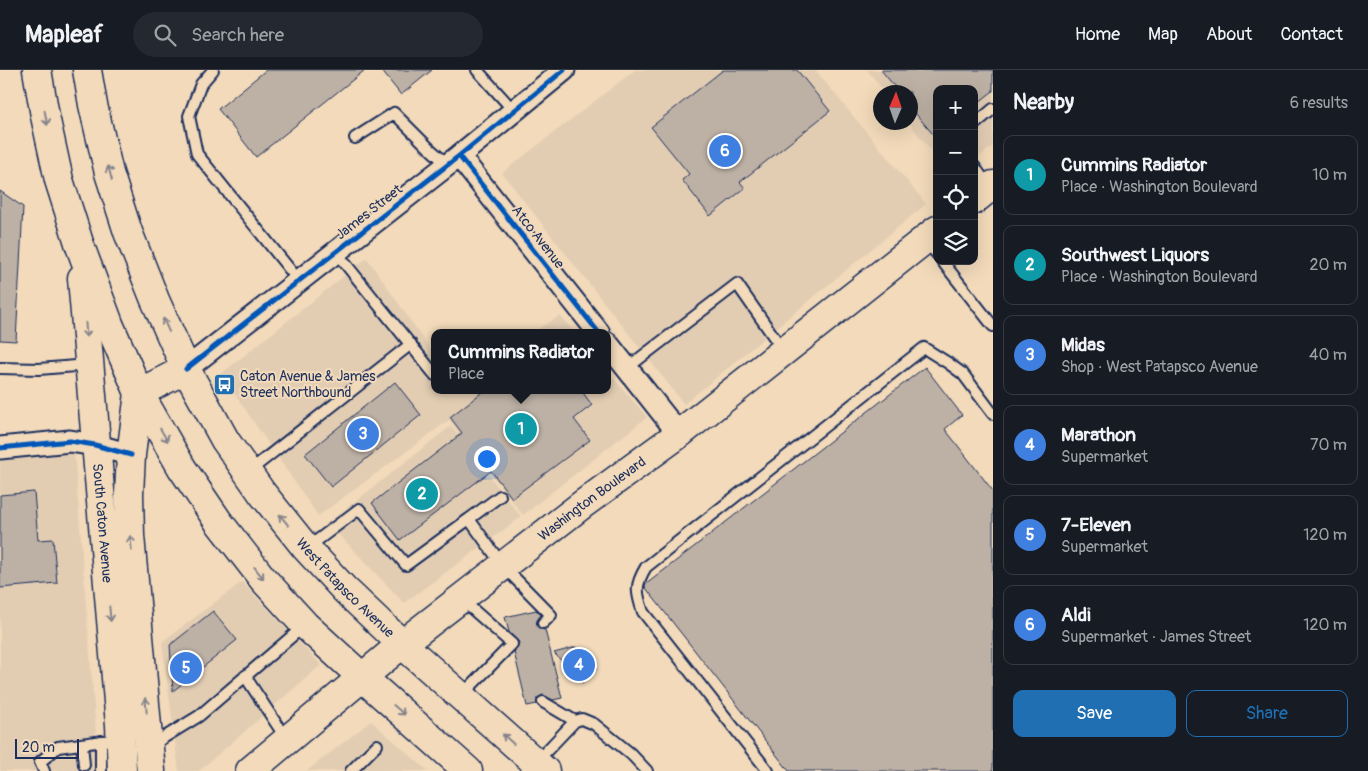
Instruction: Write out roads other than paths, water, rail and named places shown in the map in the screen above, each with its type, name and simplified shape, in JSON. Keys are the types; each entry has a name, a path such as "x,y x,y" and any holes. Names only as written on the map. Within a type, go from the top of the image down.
{"main road":[{"name":"South Caton Avenue","path":"37,70 59,180 80,246 109,324 139,393 131,455 129,494 130,536 150,759"},
{"path":"87,70 109,172 128,232 186,369 139,393 182,468 218,521 263,579 305,624 468,771"},
{"name":"Washington Boulevard","path":"255,769 362,677 460,598 583,504 679,434 784,351 933,241"},
{"name":"South Caton Avenue","path":"80,246 95,445 111,740 122,771"},
{"name":"West Patapsco Avenue","path":"186,369 226,440 248,473 306,548 345,590 402,644 540,767"}],"street":[{"name":"James Street","path":"186,369 454,160 564,70"},
{"name":"Atco Avenue","path":"454,160 596,329"},
{"path":"611,348 679,434"},
{"path":"0,448 70,441 95,445 131,455"}],"lane":[{"path":"213,70 201,84 189,116 197,154 299,281"},
{"path":"477,70 514,110"},
{"path":"978,122 993,109"},
{"path":"355,138 394,113 429,148 454,160"},
{"path":"336,252 431,370"},
{"path":"945,265 993,326"},
{"path":"627,368 737,284 784,351"},
{"path":"248,473 411,344"},
{"path":"768,771 643,612 637,591 640,577 646,567 924,348 963,374 993,414"},
{"path":"0,368 39,369 88,365"},
{"path":"306,548 359,509 406,565 500,496"},
{"path":"469,520 503,566 551,616 544,623"},
{"path":"460,598 512,644 461,697"},
{"path":"150,759 305,624"},
{"path":"246,676 287,740"},
{"path":"544,702 575,721"},
{"path":"540,767 575,721 582,719 594,724 631,754 647,771"},
{"path":"44,771 40,762 58,747 111,740 101,771"},
{"path":"82,744 84,765"},
{"path":"351,771 377,745"}],"place":[{"name":"Aldi","path":"725,151"},
{"name":"Caton Avenue & James Street Northbound","path":"224,384"},
{"name":"Cummins Radiator","path":"521,429"},
{"name":"Midas","path":"363,434"},
{"name":"Southwest Liquors","path":"422,494"},
{"name":"Marathon","path":"579,665"},
{"name":"7-Eleven","path":"186,668"}]}
